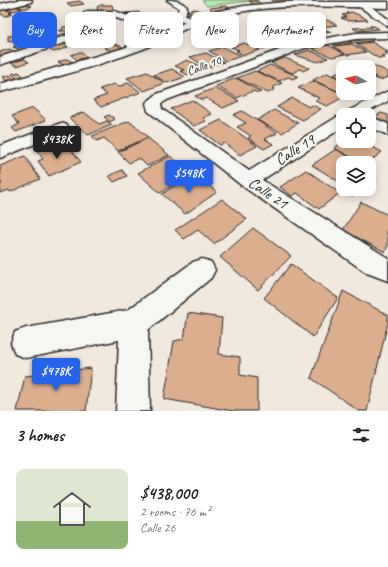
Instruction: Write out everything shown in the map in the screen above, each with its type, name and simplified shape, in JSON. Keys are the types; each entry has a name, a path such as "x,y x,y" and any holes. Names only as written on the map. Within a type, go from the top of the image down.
{"street":[{"path":"0,7 28,0"},
{"path":"171,0 183,7 180,17 191,21"},
{"path":"364,5 388,23"},
{"path":"223,12 260,7 388,5"},
{"path":"0,61 75,36 88,14 117,10 124,15"},
{"path":"0,88 129,50 191,23"},
{"name":"Calle 10","path":"155,108 153,103 162,97 303,44 356,36 388,35"},
{"name":"Calle 19","path":"364,108 388,95"},
{"name":"Calle 21","path":"155,108 155,111 248,180 376,265 388,270"},
{"path":"376,124 388,130"},
{"name":"Calle 19","path":"248,180 336,125"},
{"path":"0,152 61,128"},
{"path":"26,343 134,323 202,270"},
{"path":"133,411 134,323"}],"green space":[{"path":"202,0 258,0 207,6"}],"building":[{"path":"272,0 288,0 290,4 273,4"},
{"path":"80,1 84,4 71,6 67,3"},
{"path":"249,1 257,1 263,5 255,6"},
{"path":"26,4 32,6 24,9 17,6"},
{"path":"101,5 112,5 114,12 98,12 97,7"},
{"path":"15,6 22,9 13,11 7,9"},
{"path":"227,6 230,9 213,11 210,8"},
{"path":"4,9 12,12 9,13 12,14 6,16 0,14 0,11"},
{"path":"195,9 204,12 191,12 187,11"},
{"path":"352,12 368,20 349,21 341,18 346,17 342,15"},
{"path":"191,14 191,18 183,15"},
{"path":"327,20 337,25 326,26"},
{"path":"370,26 374,26 379,29 358,31 353,28 372,27"},
{"path":"63,27 65,27 65,31 59,31 62,30"},
{"path":"65,34 65,37 57,38 57,35"},
{"path":"8,36 12,36 12,41 8,41"},
{"path":"369,39 373,41 352,43 349,41"},
{"path":"347,41 351,43 336,45 332,43"},
{"path":"372,42 388,52 385,53 388,55 381,56 384,58 378,58 356,44"},
{"path":"244,43 247,44 247,48 255,48 260,50 244,55 236,51 239,50 234,48 239,48 239,45"},
{"path":"63,44 65,48 54,52 48,49 57,48 57,46"},
{"path":"116,44 123,47 112,51 104,48 116,48"},
{"path":"352,44 366,52 347,55 333,46"},
{"path":"328,45 345,54 332,57 312,49 326,48 326,46"},
{"path":"16,48 33,48 24,51"},
{"path":"225,48 242,56 226,61 209,51"},
{"path":"9,49 19,53 6,58 0,56 0,52"},
{"path":"309,50 328,58 318,62 295,55"},
{"path":"80,52 87,57 77,60 71,55"},
{"path":"206,53 224,62 208,68 190,57"},
{"path":"285,58 309,68 303,71 300,69 292,73 271,63"},
{"path":"24,59 29,62 17,66 11,63"},
{"path":"67,59 73,62 64,65 58,62"},
{"path":"187,60 208,68 190,76 180,71 184,70 175,66"},
{"path":"270,65 298,76 293,79 288,77 279,81 257,71"},
{"path":"376,66 388,72 388,77 380,80 376,79"},
{"path":"172,69 185,77 167,83 154,75"},
{"path":"255,71 282,83 272,88 275,89 268,93 237,78"},
{"path":"19,72 23,76 16,78 12,74"},
{"path":"147,72 165,83 144,91 127,78"},
{"path":"327,73 336,77 336,90 313,80"},
{"path":"10,75 14,79 6,81 3,77"},
{"path":"236,78 261,92 258,93 253,91 237,98 216,86"},
{"path":"313,81 336,90 336,100 338,100 327,106 315,101 319,98 298,88"},
{"path":"128,83 141,92 101,107 93,100 107,95 100,89 114,84 118,87"},
{"path":"215,88 239,101 223,108 206,98 202,100 195,96"},
{"path":"292,98 309,107 312,105 321,109 303,120 277,107"},
{"path":"192,100 212,114 203,118 206,121 194,126 171,109"},
{"path":"33,108 46,120 16,132 12,128 19,124 12,116"},
{"path":"274,110 298,123 282,133 257,120"},
{"path":"242,111 277,133 265,139 273,144 264,149 248,138 251,136 237,127 246,123 233,115"},
{"path":"84,112 99,124 107,121 112,125 88,135 69,118"},
{"path":"381,113 388,115 388,124 376,119 376,116"},
{"path":"109,115 115,119 110,122 104,117"},
{"path":"221,120 257,146 240,155 224,143 220,145 200,130"},
{"path":"129,121 148,137 118,151 104,138 97,141 92,136"},
{"path":"148,138 169,155 147,166 139,158 129,163 118,152"},
{"path":"52,145 57,152 69,147 81,162 49,176 38,161 43,159 37,151"},
{"path":"336,147 336,148 374,148 382,152 376,157 349,156 334,148"},
{"path":"336,149 348,156 336,156 336,180 312,165"},
{"path":"25,156 40,179 10,192 9,190 0,193 0,185 2,184 0,180 0,166"},
{"path":"170,156 192,173 160,193 138,173"},
{"path":"122,170 127,176 114,182 109,176"},
{"path":"306,170 336,190 336,196 319,209 297,193 292,196 280,187"},
{"path":"193,174 217,192 185,214 162,194"},
{"path":"222,199 247,219 214,244 198,230 184,239 175,230"},
{"path":"361,202 388,215 388,245 385,252 343,230"},
{"path":"253,228 291,256 258,290 220,257"},
{"path":"291,264 338,298 313,337 264,298"},
{"path":"343,291 388,315 388,322 367,411 359,411 311,378"},
{"path":"188,313 222,318 219,354 240,357 240,375 257,378 257,411 233,411 164,399 174,341 184,339"},
{"path":"91,368 86,411 17,411 25,376"}]}
